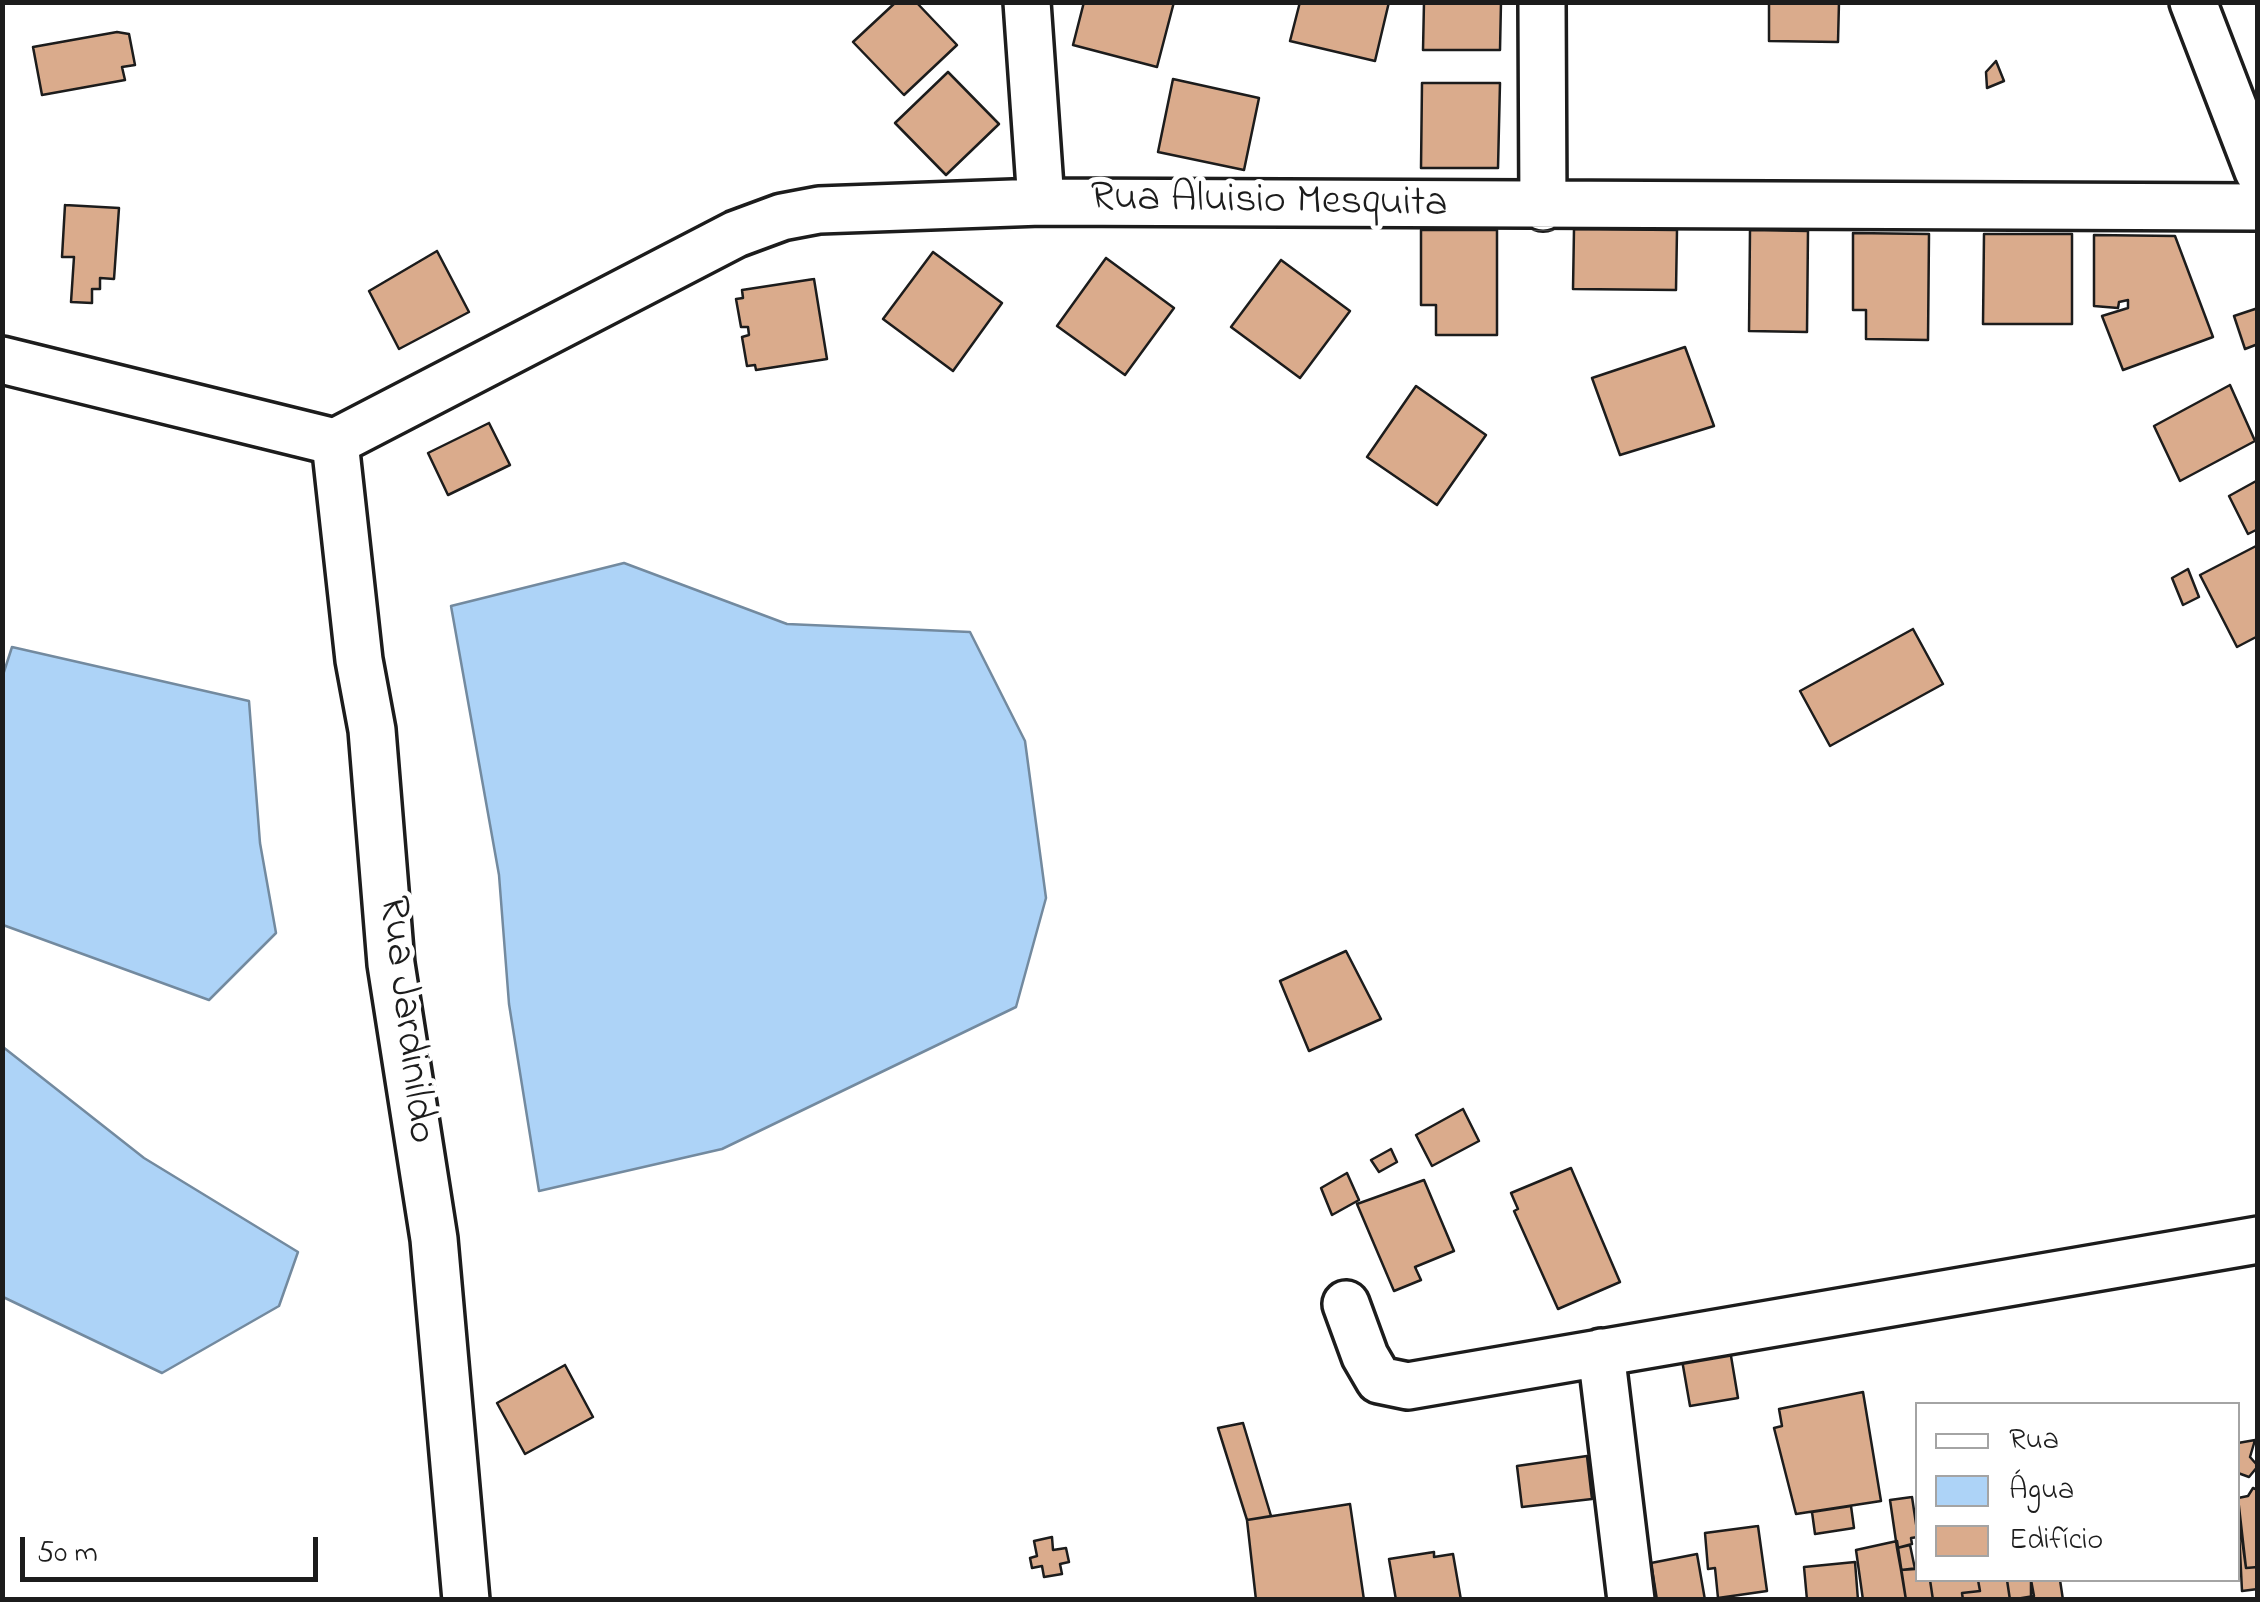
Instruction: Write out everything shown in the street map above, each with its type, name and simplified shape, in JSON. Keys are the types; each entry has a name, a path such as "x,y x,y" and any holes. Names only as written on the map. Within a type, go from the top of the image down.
{"street":[{"path":"1027,2 1041,202"},
{"path":"1542,2 1543,208"},
{"path":"2193,2 2258,171"},
{"name":"Rua Aluisio Mesquita","path":"335,442 736,234 782,217 819,210 1041,202 1543,208 2258,208"},
{"path":"2,360 335,442"},
{"name":"Rua Jardinildo","path":"335,442 359,660 378,788 391,964 434,1239 466,1600"},
{"path":"1346,1304 1364,1356 1379,1380 1408,1386 2258,1240"},
{"path":"1600,1352 1631,1600"}],"water":[{"path":"624,563 787,624 970,632 1025,741 1046,898 1016,1007 722,1149 539,1191 509,1004 499,875 451,606"},
{"path":"12,647 249,701 260,843 276,933 209,1000 3,925 2,678"},
{"path":"3,1047 144,1158 298,1252 279,1306 162,1373 3,1297"}],"building":[{"path":"896,2 916,2 957,45 904,95 853,42"},
{"path":"1084,2 1174,2 1157,67 1073,45"},
{"path":"1300,2 1389,2 1375,61 1290,41"},
{"path":"1424,2 1501,2 1500,50 1423,50"},
{"path":"1769,2 1839,2 1838,42 1769,41"},
{"path":"117,32 129,34 135,65 122,67 125,80 42,95 33,47"},
{"path":"1996,61 2004,81 1987,88 1986,72"},
{"path":"948,72 999,124 946,175 895,123"},
{"path":"1173,79 1259,98 1244,170 1158,152"},
{"path":"1422,83 1500,83 1498,168 1421,168"},
{"path":"65,205 119,208 114,279 100,278 100,289 92,289 92,303 71,302 74,257 62,257"},
{"path":"1574,229 1677,230 1676,290 1573,289"},
{"path":"1421,230 1497,230 1497,335 1436,335 1436,305 1421,305"},
{"path":"1750,230 1808,231 1807,332 1749,331"},
{"path":"1853,233 1929,234 1928,340 1866,339 1866,310 1853,310"},
{"path":"1984,234 2072,234 2072,324 1983,324"},
{"path":"2094,235 2175,236 2213,337 2123,370 2102,316 2128,308 2128,300 2119,302 2118,308 2094,306"},
{"path":"437,251 469,312 399,349 369,291"},
{"path":"933,252 1002,303 953,371 883,319"},
{"path":"1106,258 1174,308 1125,375 1057,326"},
{"path":"1281,260 1350,311 1300,378 1231,327"},
{"path":"814,279 827,359 756,370 755,365 747,366 742,337 749,335 748,327 741,327 736,299 743,298 742,290"},
{"path":"2258,308 2258,344 2245,349 2234,316"},
{"path":"1685,347 1714,426 1620,455 1592,378"},
{"path":"2230,385 2255,441 2180,481 2154,426"},
{"path":"1416,386 1486,435 1437,505 1367,457"},
{"path":"489,423 510,465 448,495 428,453"},
{"path":"2258,480 2258,529 2248,534 2229,496"},
{"path":"2258,545 2258,636 2237,647 2200,575"},
{"path":"2188,569 2199,597 2183,605 2172,578"},
{"path":"1913,629 1943,684 1830,746 1800,691"},
{"path":"1346,951 1381,1019 1309,1051 1280,981"},
{"path":"1463,1109 1479,1141 1432,1166 1416,1135"},
{"path":"1391,1149 1397,1162 1379,1172 1371,1160"},
{"path":"1571,1168 1620,1282 1558,1309 1514,1211 1518,1209 1511,1193"},
{"path":"1347,1173 1359,1200 1332,1215 1321,1188"},
{"path":"1424,1180 1454,1251 1415,1267 1421,1280 1394,1291 1357,1204"},
{"path":"1730,1350 1738,1398 1690,1406 1682,1360"},
{"path":"565,1365 593,1417 525,1454 497,1403"},
{"path":"1863,1392 1881,1501 1796,1514 1774,1428 1782,1426 1779,1409"},
{"path":"1243,1423 1271,1516 1247,1520 1218,1428"},
{"path":"2255,1440 2250,1457 2258,1466 2249,1477 2240,1474 2240,1443"},
{"path":"1587,1456 1592,1499 1522,1507 1517,1466"},
{"path":"2253,1488 2258,1490 2258,1567 2246,1568 2240,1498 2248,1496"},
{"path":"1912,1497 1912,1544 1897,1548 1890,1500"},
{"path":"1350,1504 1364,1600 1256,1600 1247,1520"},
{"path":"1851,1506 1854,1528 1815,1534 1812,1512"},
{"path":"2240,1525 2246,1568 2258,1567 2258,1589 2242,1591"},
{"path":"1758,1526 1767,1591 1718,1598 1715,1568 1708,1569 1705,1533"},
{"path":"1052,1537 1053,1550 1066,1548 1069,1562 1060,1564 1062,1574 1044,1577 1042,1566 1032,1568 1030,1558 1037,1556 1034,1541"},
{"path":"1897,1541 1906,1600 1863,1600 1856,1550"},
{"path":"1910,1545 1915,1569 1901,1570 1897,1548"},
{"path":"1434,1552 1434,1557 1453,1554 1461,1600 1396,1600 1389,1559"},
{"path":"1697,1554 1705,1600 1657,1600 1651,1563"},
{"path":"1855,1562 1858,1600 1807,1600 1804,1567"},
{"path":"1915,1568 1915,1582 1930,1582 1933,1600 1906,1600 1901,1570"},
{"path":"1930,1582 1978,1582 1980,1591 1962,1593 1963,1600 1933,1600"},
{"path":"1978,1582 2007,1582 2010,1600 1963,1600 1962,1593 1980,1591"},
{"path":"2007,1582 2031,1582 2034,1596 2010,1600"},
{"path":"2031,1582 2060,1582 2063,1600 2031,1600"}]}
